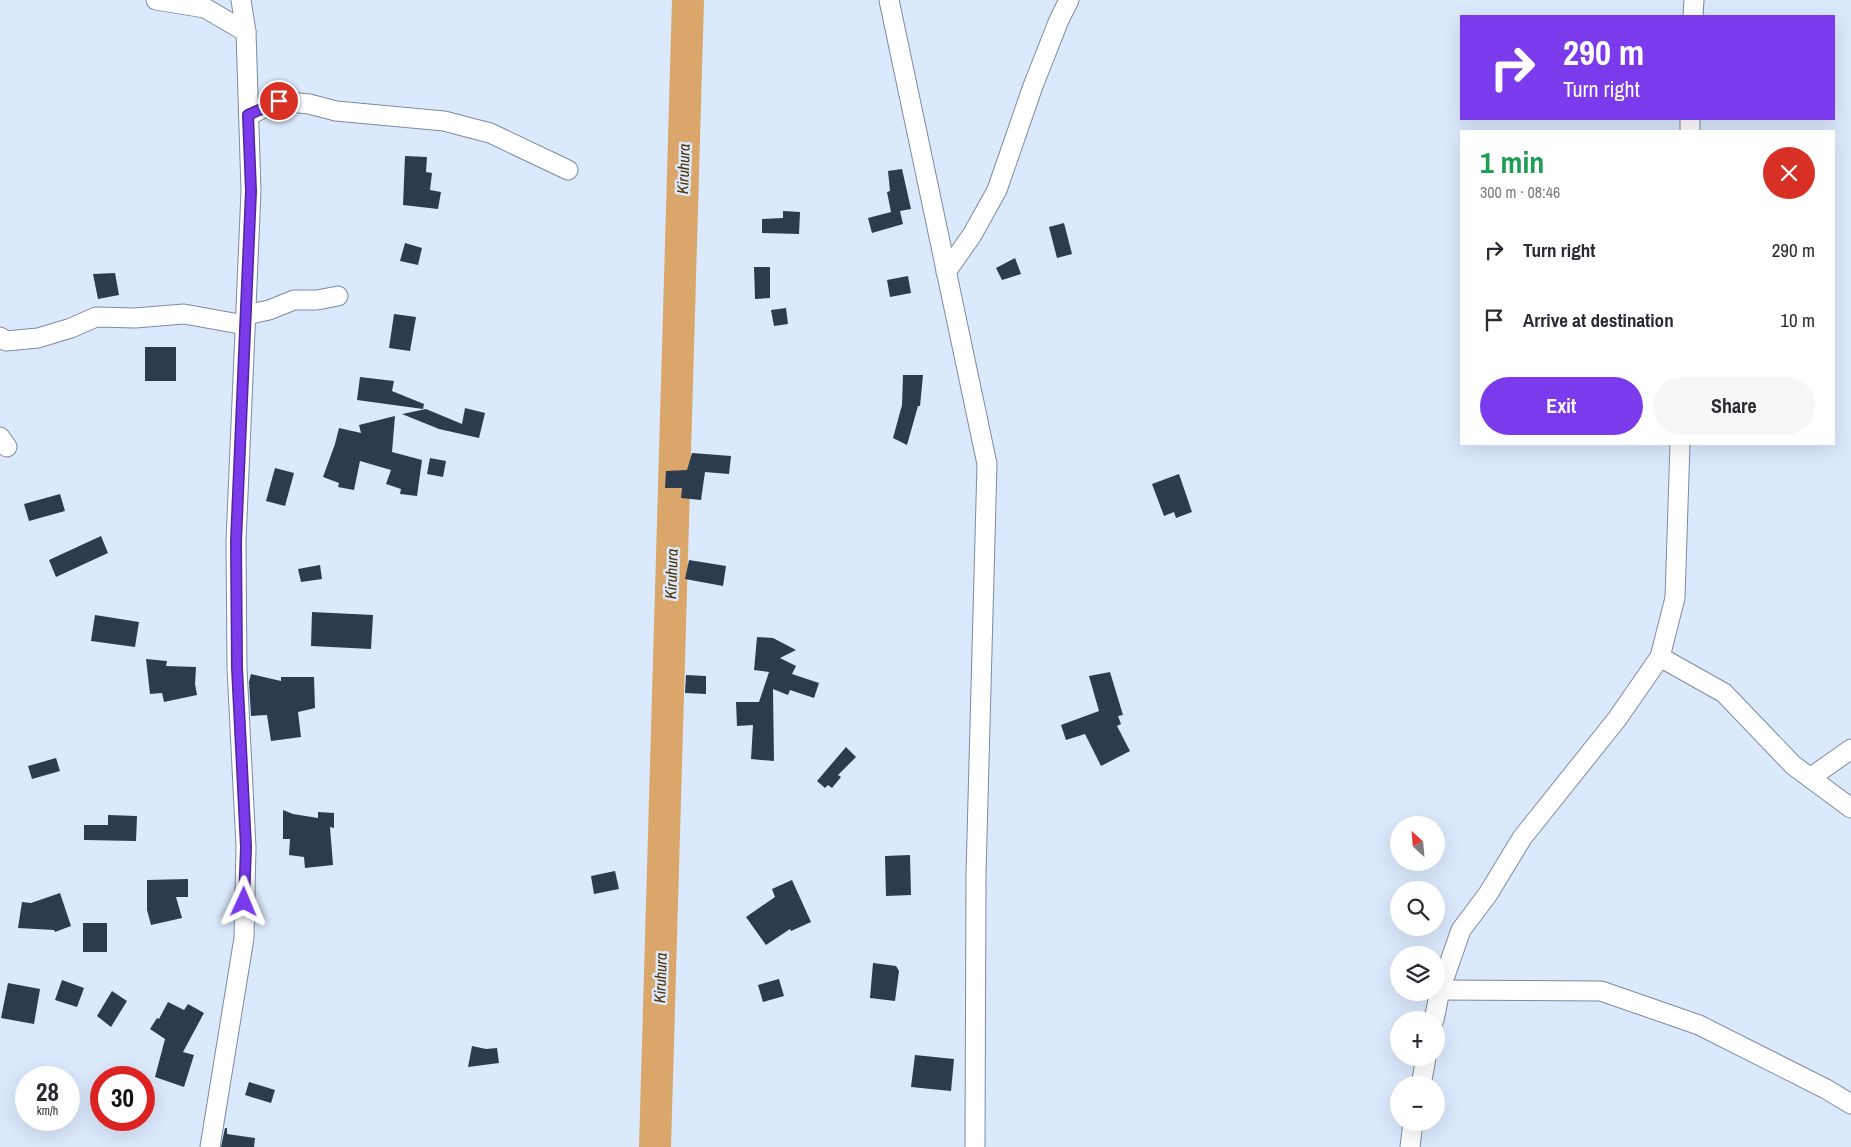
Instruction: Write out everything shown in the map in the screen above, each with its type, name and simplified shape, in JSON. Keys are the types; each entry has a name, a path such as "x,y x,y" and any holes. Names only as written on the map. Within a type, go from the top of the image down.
{"street":[{"path":"156,0 205,8 246,32"},
{"path":"210,1147 244,938 246,847 237,668 236,541 251,191 246,32 241,0"},
{"path":"888,0 987,464 976,874 975,1147"},
{"path":"946,272 972,235 997,190 1033,86 1068,0"},
{"path":"1693,15 1694,0"},
{"path":"248,115 279,101 309,104 336,111 444,121 490,133 568,170"},
{"path":"0,337 6,341 38,338 71,328 96,317 135,318 184,314 245,320 294,300 318,300 338,296"},
{"path":"1445,976 1461,930 1488,894 1522,838 1617,719 1660,657 1675,598 1680,445"},
{"path":"1660,657 1724,693 1793,765 1851,808"},
{"path":"1810,778 1851,749"},
{"path":"1445,990 1601,991 1699,1025 1826,1089 1851,1104"},
{"path":"1410,1147 1412,1131"}],"building":[{"path":"405,156 427,157 426,172 432,173 430,190 441,192 438,209 403,205"},
{"path":"902,169 911,209 900,211 903,224 872,233 868,218 891,212 887,192 890,191 888,171"},
{"path":"783,211 800,212 799,234 762,233 762,219 783,218"},
{"path":"1064,223 1072,254 1057,258 1049,227"},
{"path":"405,243 422,248 418,265 400,261"},
{"path":"1015,258 1021,274 1002,280 996,268"},
{"path":"754,267 770,267 770,298 755,299"},
{"path":"115,273 119,295 98,299 93,274"},
{"path":"908,276 911,293 890,297 887,280"},
{"path":"786,308 788,324 774,326 771,310"},
{"path":"394,314 416,317 410,351 389,348"},
{"path":"145,347 176,347 176,381 145,381"},
{"path":"903,375 923,375 920,406 918,406 907,445 893,438 902,405"},
{"path":"360,377 394,381 392,391 424,404 423,409 357,400"},
{"path":"465,408 485,413 479,438 439,429 402,414 426,409 462,424"},
{"path":"395,416 392,452 422,460 417,496 400,494 401,489 386,484 391,470 360,461 354,490 338,487 339,483 323,477 339,428 361,433 359,425"},
{"path":"692,453 731,456 729,474 705,472 701,500 681,498 682,488 665,488 666,471 687,470"},
{"path":"430,458 446,461 443,477 427,474"},
{"path":"275,468 294,473 285,506 266,501"},
{"path":"1179,474 1192,512 1176,518 1174,512 1164,516 1152,484"},
{"path":"60,494 65,511 29,521 24,504"},
{"path":"101,536 108,553 56,577 49,560"},
{"path":"689,560 726,566 723,586 685,579"},
{"path":"320,565 322,579 301,582 298,569"},
{"path":"312,612 373,615 371,649 311,646"},
{"path":"95,615 139,622 135,647 91,641"},
{"path":"757,637 773,638 796,650 780,658 796,666 792,674 819,683 814,698 790,690 788,695 773,689 774,761 751,759 753,725 737,726 736,702 759,702 769,672 754,670"},
{"path":"146,659 167,661 166,666 196,667 195,684 197,695 164,702 162,693 150,694"},
{"path":"1110,672 1123,715 1118,716 1121,724 1117,726 1130,751 1101,766 1085,734 1066,740 1061,725 1099,711 1089,676"},
{"path":"251,674 281,681 281,677 314,677 315,708 298,712 301,737 271,741 267,715 251,716 249,682"},
{"path":"686,675 706,676 706,694 685,693"},
{"path":"846,747 856,757 838,775 841,777 832,788 828,785 825,788 817,781"},
{"path":"56,758 60,771 32,779 28,766"},
{"path":"283,810 293,814 318,818 318,812 334,813 334,828 330,827 333,865 305,868 304,857 289,855 290,839 283,839"},
{"path":"108,815 137,816 136,841 84,840 84,825 108,825"},
{"path":"910,855 911,895 886,896 885,856"},
{"path":"615,871 619,889 594,894 591,876"},
{"path":"188,879 188,897 176,897 182,918 151,925 147,910 147,880"},
{"path":"792,880 811,922 791,931 790,929 766,945 746,917 775,897 772,889"},
{"path":"60,893 71,926 55,932 54,930 18,928 22,902 31,903"},
{"path":"83,923 107,923 107,952 83,952"},
{"path":"873,963 896,966 899,971 895,1001 870,998"},
{"path":"779,979 784,996 763,1002 758,985"},
{"path":"62,980 84,988 77,1007 55,1000"},
{"path":"8,983 40,989 34,1024 1,1018"},
{"path":"112,991 127,1001 111,1027 97,1016"},
{"path":"168,1002 184,1010 188,1004 204,1013 183,1052 194,1055 184,1087 155,1077 165,1039 150,1029 157,1018 159,1019"},
{"path":"472,1046 486,1049 497,1048 499,1063 468,1067"},
{"path":"915,1055 954,1059 951,1091 911,1087"},
{"path":"249,1082 275,1090 271,1103 245,1095"},
{"path":"225,1128 227,1128 227,1134 255,1138 254,1147 221,1147"}],"waterway":[{"name":"Kiruhura","path":"655,1147 688,0"}],"route":[{"path":"244,902 246,847 237,668 236,541 251,191 248,115 279,101"}]}
